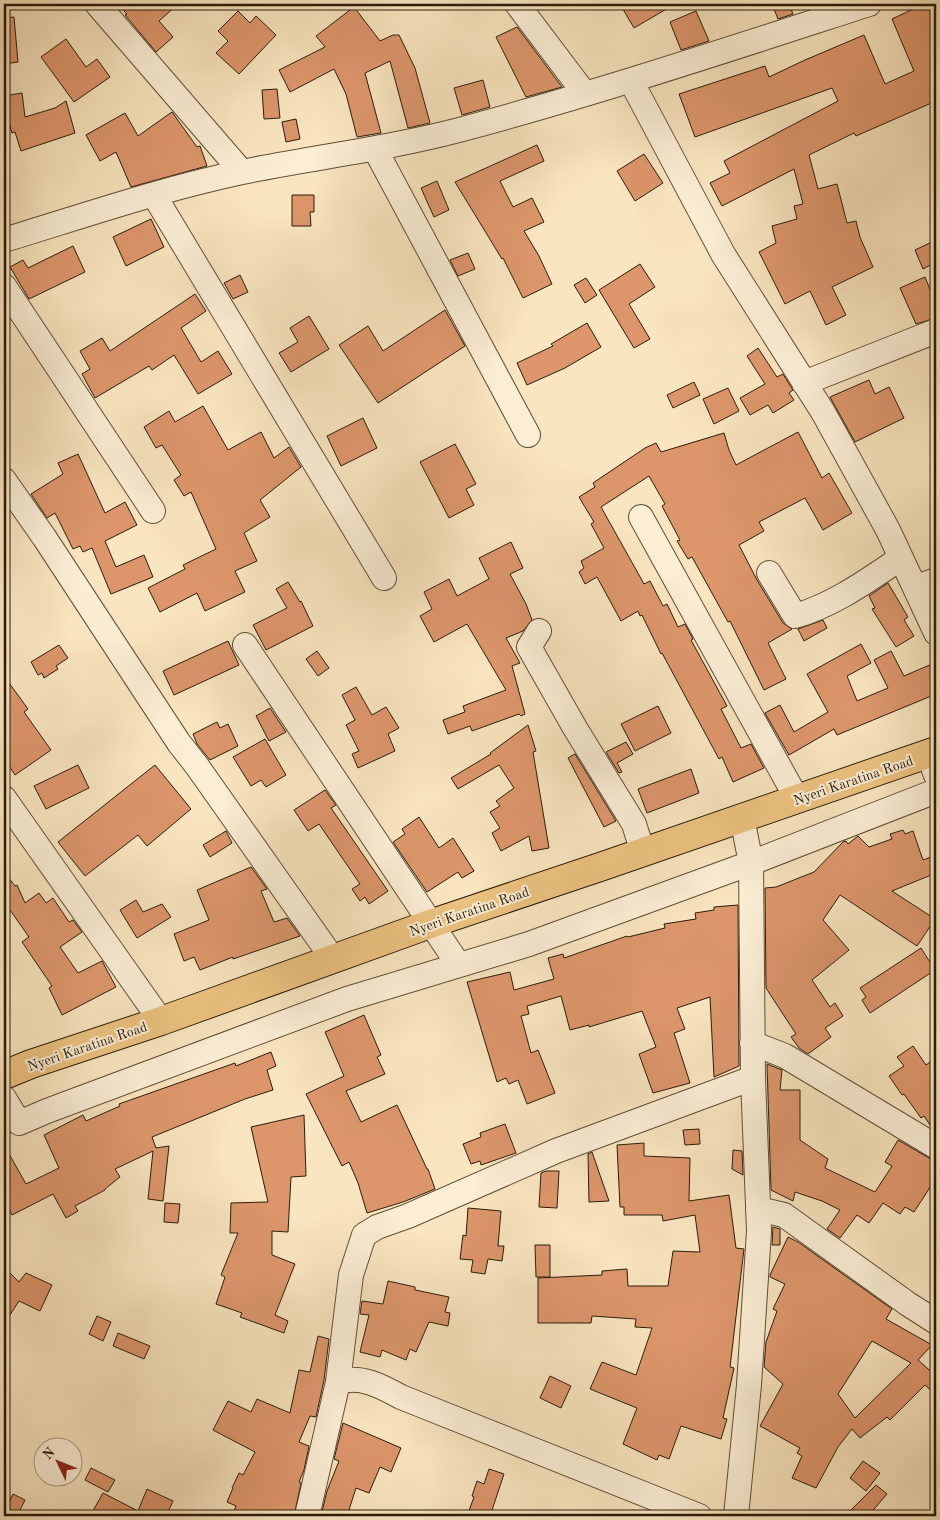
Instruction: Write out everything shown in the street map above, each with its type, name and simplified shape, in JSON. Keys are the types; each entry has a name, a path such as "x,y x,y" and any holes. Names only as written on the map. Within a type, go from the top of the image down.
{"highway":[{"name":"Nyeri Karatina Road","path":"4,1075 31,1064 161,1021 430,924 797,799 934,760"}],"street":[{"path":"97,4 242,172"},
{"path":"518,4 585,94"},
{"path":"4,240 154,195 242,172 375,150 458,130 630,81 869,4"},
{"path":"630,81 723,254 823,412 888,530 901,558 926,584 936,633"},
{"path":"375,150 528,435"},
{"path":"154,195 384,578"},
{"path":"4,286 153,511"},
{"path":"804,383 936,330"},
{"path":"4,480 44,537 179,743 333,958"},
{"path":"641,517 797,799"},
{"path":"769,573 794,616 836,599 901,558"},
{"path":"540,631 530,647 575,728 634,824 643,852"},
{"path":"245,645 458,964"},
{"path":"4,1098 11,1127 47,1111 347,999 529,944 936,791"},
{"path":"4,798 161,1021"},
{"path":"736,1516 749,1384 759,1232 752,1078 750,862 742,818"},
{"path":"752,1043 785,1056 936,1146"},
{"path":"307,1516 338,1382 351,1275 364,1235 377,1227 408,1216 556,1151 752,1078"},
{"path":"758,1209 784,1215 936,1322"},
{"path":"338,1382 349,1378 374,1382 401,1397 699,1516"}],"building":[{"path":"117,4 178,4 159,21 173,37 156,52"},
{"path":"620,4 675,4 634,28"},
{"path":"772,4 789,4 793,14 778,19"},
{"path":"924,4 928,4 936,23 936,101 856,136 854,133 809,155 818,189 837,184 847,223 856,221 860,237 873,267 832,287 846,315 826,325 810,291 785,304 759,252 776,243 772,226 797,219 794,206 803,204 794,169 722,206 710,183 730,173 724,161 838,101 832,88 695,137 679,94 765,66 769,77 864,35 885,84 914,71 892,19"},
{"path":"354,7 380,41 393,35 399,35 415,68 430,123 408,128 390,61 365,73 381,133 357,137 346,94 334,69 290,92 279,70 325,47 316,36"},
{"path":"238,11 250,23 256,16 276,35 239,74 216,53 228,41 218,31"},
{"path":"696,11 709,41 681,50 670,22"},
{"path":"14,17 18,62 4,64 4,18"},
{"path":"517,27 562,87 526,97 496,37"},
{"path":"66,39 86,67 97,59 110,77 74,102 41,57"},
{"path":"483,80 490,107 462,115 454,88"},
{"path":"277,89 280,118 264,119 262,90"},
{"path":"22,93 25,117 55,108 66,101 75,133 21,151 15,132 12,133 4,105 4,96"},
{"path":"172,112 197,147 200,146 207,166 131,187 116,152 100,161 86,135 125,113 138,136"},
{"path":"296,119 300,139 286,142 282,122"},
{"path":"537,145 544,161 500,181 513,207 532,198 544,222 524,231 539,256 552,284 523,298 503,258 455,182"},
{"path":"644,154 663,183 635,201 617,171"},
{"path":"437,181 449,210 434,217 421,188"},
{"path":"292,195 314,195 314,212 310,212 311,226 292,226"},
{"path":"151,219 164,247 126,266 113,237"},
{"path":"936,240 936,262 923,269 915,250"},
{"path":"73,246 85,272 29,299 10,267 23,260 28,268"},
{"path":"468,253 475,269 458,276 450,260"},
{"path":"640,264 655,287 629,304 650,339 634,348 599,290"},
{"path":"240,275 248,292 233,299 224,283"},
{"path":"925,277 936,304 936,318 916,324 900,288"},
{"path":"586,278 597,295 585,303 574,285"},
{"path":"195,294 206,311 181,328 201,362 218,351 232,374 198,394 174,355 152,370 149,366 95,398 82,374 90,369 80,351 102,338 110,351"},
{"path":"445,310 465,346 378,403 339,345 368,326 383,351"},
{"path":"309,316 329,349 291,372 279,353 298,342 290,328"},
{"path":"587,323 601,347 565,368 527,385 517,363 553,346 551,344"},
{"path":"758,348 777,377 783,374 793,390 789,393 794,400 773,413 768,405 750,415 740,398 765,384 747,356"},
{"path":"869,380 875,394 889,387 904,418 855,442 830,397"},
{"path":"694,382 700,395 673,408 667,395"},
{"path":"728,388 739,411 714,424 703,399"},
{"path":"203,406 228,450 261,432 274,458 289,447 301,467 260,500 270,517 244,533 257,561 235,571 245,592 205,611 197,593 160,612 148,588 185,569 183,565 216,549 191,492 184,496 174,480 181,475 162,445 156,448 144,427 169,411 175,422"},
{"path":"363,418 377,448 341,466 327,436"},
{"path":"798,432 822,478 829,473 852,513 823,530 805,498 759,522 764,531 739,545 757,580 783,623 792,629 768,643 786,679 764,690 730,621 728,622 692,557 688,559 677,541 680,540 662,506 665,504 649,476 601,507 644,584 650,581 663,606 667,604 678,627 685,624 693,639 691,640 727,706 721,709 741,748 751,744 764,768 733,782 722,757 719,759 661,654 642,615 640,616 638,611 621,621 597,577 585,584 579,572 584,568 581,561 604,548 591,524 594,522 579,497 595,487 593,483 645,448 656,443 661,452 724,433 736,465"},
{"path":"455,444 476,484 466,489 474,505 449,518 420,462"},
{"path":"78,454 105,513 125,502 137,525 105,541 116,567 144,555 153,577 111,594 92,548 83,552 80,546 73,549 55,513 47,518 31,494 63,474 58,463"},
{"path":"511,542 523,568 510,574 532,620 523,631 506,638 520,663 512,666 525,714 521,716 519,714 472,731 470,726 448,734 443,720 465,712 463,706 506,690 467,624 434,642 420,616 432,609 424,592 449,579 457,596 489,579 479,558"},
{"path":"288,582 301,601 313,626 266,650 253,625 287,608 276,589"},
{"path":"888,583 908,617 904,620 914,636 896,647 872,609 875,608 869,596"},
{"path":"823,620 827,628 804,641 798,629"},
{"path":"228,641 239,665 174,695 163,671"},
{"path":"861,644 871,663 847,676 857,701 888,688 874,660 891,651 904,676 932,664 936,675 936,694 837,735 834,729 789,755 765,713 780,705 794,732 828,712 807,674"},
{"path":"59,645 68,658 56,666 58,669 44,678 42,673 38,675 31,662"},
{"path":"317,651 329,668 318,676 306,659"},
{"path":"4,676 28,709 24,712 51,750 15,775 4,758"},
{"path":"356,687 372,715 386,707 399,728 388,734 395,751 358,768 352,754 359,751 346,725 355,720 342,695"},
{"path":"658,706 671,733 635,751 621,724"},
{"path":"270,708 286,732 269,741 256,716"},
{"path":"217,722 220,728 228,724 238,746 210,760 197,744 193,734"},
{"path":"528,725 536,751 533,752 549,848 532,851 529,836 501,851 492,833 500,828 490,812 500,806 496,801 514,788 499,765 458,789 451,778 491,754"},
{"path":"265,739 286,775 266,787 261,780 251,786 233,757"},
{"path":"626,742 633,754 617,763 622,772 619,773 606,752"},
{"path":"575,754 616,821 604,827 568,758"},
{"path":"78,765 89,788 46,809 34,786"},
{"path":"155,765 191,809 147,846 138,835 85,876 58,842"},
{"path":"691,769 699,793 647,813 638,789"},
{"path":"325,790 336,805 331,808 388,891 369,904 365,897 360,901 352,889 360,884 319,824 308,831 294,810"},
{"path":"419,817 439,848 453,838 474,871 462,878 458,872 427,892 393,842 405,834 402,829"},
{"path":"903,830 905,834 913,831 923,860 936,855 936,873 892,891 935,919 917,946 840,895 823,920 849,950 812,980 830,1007 835,1003 843,1016 825,1028 831,1037 808,1054 799,1048 791,1037 796,1034 766,988 765,888 776,887 814,872 843,842 846,841 848,844 858,836 869,847 892,839 890,834"},
{"path":"226,831 232,843 210,857 203,845"},
{"path":"251,867 267,889 261,891 274,922 287,918 300,936 233,959 233,957 200,970 194,957 184,961 174,934 209,920 197,890"},
{"path":"4,872 15,886 17,885 25,903 39,893 46,903 53,898 69,922 73,920 82,932 60,947 78,973 102,961 116,987 62,1015 49,988 52,986 22,942 29,937 10,910 4,912"},
{"path":"136,900 143,912 162,904 171,917 137,938 120,910"},
{"path":"738,905 739,1066 714,1077 710,997 677,1008 685,1029 674,1033 690,1083 653,1093 639,1054 656,1047 642,1011 589,1027 589,1025 570,1030 561,996 527,1006 529,1014 521,1016 531,1053 538,1050 555,1093 527,1104 518,1080 509,1084 506,1078 497,1082 467,982 510,972 514,990 554,979 548,958 563,954 564,958 627,936 665,928 664,924 696,919 695,913 714,910 714,907"},
{"path":"921,948 935,970 870,1013 862,1000 866,997 860,988"},
{"path":"364,1015 381,1055 377,1057 385,1074 346,1091 361,1122 397,1105 428,1169 435,1189 403,1202 367,1213 349,1162 342,1166 306,1094 344,1076 325,1032"},
{"path":"913,1046 926,1065 936,1058 936,1131 924,1116 921,1118 889,1076 904,1066 897,1057"},
{"path":"271,1052 276,1066 267,1070 273,1090 245,1099 152,1137 156,1148 169,1146 163,1201 148,1199 153,1151 115,1169 120,1177 105,1190 75,1206 78,1211 66,1218 53,1194 12,1215 4,1199 4,1145 26,1184 59,1168 44,1135 83,1115 86,1121 120,1106 119,1104 235,1063 236,1066"},
{"path":"767,1064 782,1070 780,1090 800,1090 800,1140 828,1159 825,1168 875,1192 892,1166 885,1162 898,1140 936,1162 936,1178 914,1212 905,1207 900,1214 883,1203 869,1223 857,1215 840,1238 827,1229 840,1210 822,1201 795,1192 793,1201 771,1190"},
{"path":"304,1115 306,1176 291,1177 288,1232 272,1231 272,1255 295,1264 275,1315 288,1321 284,1333 240,1317 242,1313 216,1304 225,1277 221,1275 238,1233 230,1233 231,1203 268,1202 251,1127"},
{"path":"505,1124 516,1153 481,1165 480,1161 471,1164 463,1144 481,1137 480,1133"},
{"path":"699,1129 700,1144 685,1145 683,1130"},
{"path":"644,1143 644,1156 690,1158 689,1201 729,1195 736,1248 744,1249 730,1367 734,1368 723,1418 727,1419 721,1439 681,1426 669,1459 659,1455 657,1460 623,1444 637,1408 590,1389 602,1362 636,1375 652,1328 635,1327 636,1319 592,1316 591,1323 538,1323 538,1278 602,1275 602,1271 627,1269 628,1286 668,1286 673,1251 700,1252 695,1215 663,1221 662,1215 624,1215 624,1207 620,1207 617,1145"},
{"path":"733,1150 742,1151 743,1175 732,1169"},
{"path":"592,1152 609,1201 589,1202 588,1154"},
{"path":"559,1171 557,1208 539,1207 541,1173"},
{"path":"165,1203 180,1204 178,1223 164,1222"},
{"path":"468,1208 501,1211 498,1246 504,1246 502,1261 488,1259 485,1274 471,1272 473,1260 460,1259 463,1235 466,1236"},
{"path":"773,1227 780,1229 780,1245 772,1245"},
{"path":"788,1237 798,1242 892,1309 886,1319 932,1345 918,1360 936,1376 936,1395 925,1385 890,1420 887,1417 860,1438 852,1429 838,1447 816,1488 792,1478 802,1456 797,1453 800,1448 760,1426 783,1384 764,1367 766,1342 777,1311 773,1309 785,1284 770,1277","holes":["872,1341 911,1363 855,1418 838,1394"]},
{"path":"535,1245 550,1245 550,1277 536,1277"},
{"path":"4,1267 19,1282 26,1273 52,1285 40,1311 19,1301 4,1324"},
{"path":"388,1281 415,1287 415,1290 449,1297 445,1312 450,1313 448,1326 429,1322 416,1352 410,1349 406,1360 382,1350 380,1357 360,1352 369,1315 360,1314 362,1301 383,1304"},
{"path":"97,1316 111,1322 103,1341 89,1334"},
{"path":"118,1333 150,1346 144,1359 113,1346"},
{"path":"318,1336 329,1339 324,1380 316,1417 310,1416 299,1442 309,1446 304,1470 299,1482 301,1483 294,1516 232,1516 236,1506 227,1502 232,1488 239,1473 243,1475 255,1452 213,1430 228,1401 251,1412 257,1399 290,1413 299,1370 310,1372"},
{"path":"550,1376 571,1386 561,1408 540,1398"},
{"path":"343,1423 401,1448 391,1472 380,1467 369,1493 356,1488 347,1516 321,1516 327,1491 339,1461 334,1459"},
{"path":"863,1461 880,1473 866,1491 850,1478"},
{"path":"91,1468 115,1480 108,1492 85,1480"},
{"path":"489,1469 504,1474 490,1516 467,1516 474,1497 472,1496 477,1481 484,1484"},
{"path":"876,1485 887,1494 868,1516 845,1516"},
{"path":"147,1489 173,1501 166,1516 90,1516 103,1493 138,1511"},
{"path":"13,1494 25,1500 17,1516 4,1516 4,1513"}]}
